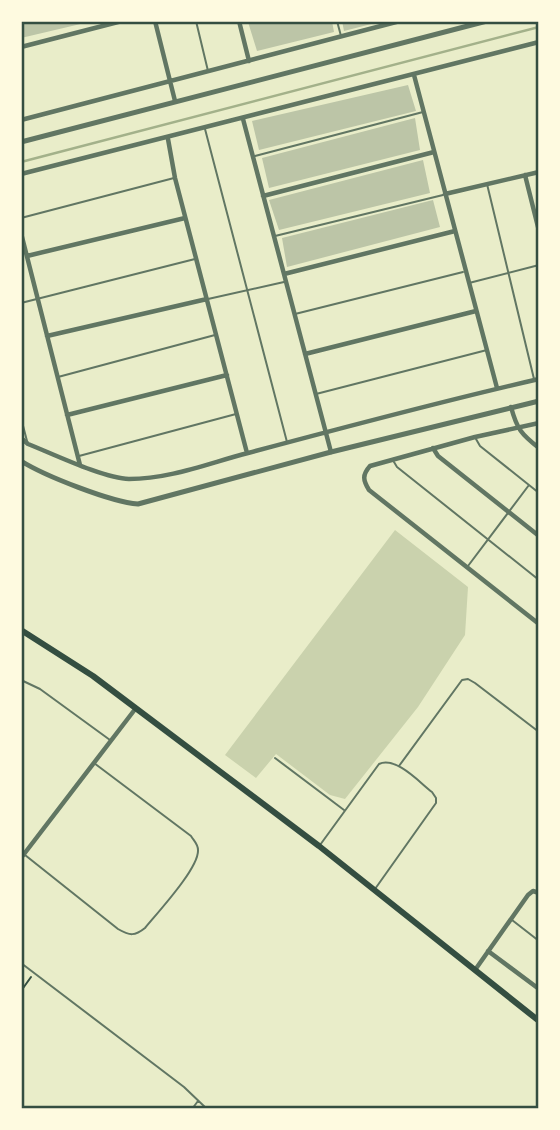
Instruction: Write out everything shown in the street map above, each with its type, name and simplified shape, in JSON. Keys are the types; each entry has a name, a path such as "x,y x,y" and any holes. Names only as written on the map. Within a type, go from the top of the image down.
{"main road":[{"path":"21,630 93,676 319,846 539,1021"}],"street":[{"path":"21,47 122,21"},
{"path":"155,21 175,102"},
{"path":"239,21 249,61"},
{"path":"21,120 400,21"},
{"path":"21,142 487,21"},
{"path":"21,174 168,139 539,42"},
{"path":"414,74 497,388"},
{"path":"243,119 331,452"},
{"path":"168,139 175,178 247,453"},
{"path":"263,196 434,152"},
{"path":"445,194 539,172"},
{"path":"525,175 539,231"},
{"path":"27,256 186,218"},
{"path":"284,274 455,231"},
{"path":"21,233 80,465"},
{"path":"47,336 207,299"},
{"path":"305,354 476,311"},
{"path":"67,415 227,375"},
{"path":"21,438 28,444 80,465 125,479 151,477 190,470 497,388 537,380"},
{"path":"21,461 83,488 138,504 331,452 539,401"},
{"path":"511,407 517,427 539,448"},
{"path":"539,423 475,437 370,466 365,472 364,481 369,490 539,624"},
{"path":"433,449 438,456 539,536"},
{"path":"22,856 136,708"},
{"path":"475,970 511,919 536,892"},
{"path":"488,951 539,989"}],"lane":[{"path":"196,21 208,72"},
{"path":"337,21 341,37"},
{"path":"253,157 424,112"},
{"path":"205,129 287,443"},
{"path":"21,218 175,178"},
{"path":"487,184 537,380"},
{"path":"274,237 445,194"},
{"path":"21,303 196,258"},
{"path":"469,283 539,265"},
{"path":"294,314 466,271"},
{"path":"207,299 286,282"},
{"path":"58,377 216,334"},
{"path":"315,394 487,350"},
{"path":"78,457 237,413"},
{"path":"21,418 28,444"},
{"path":"475,437 480,446 539,493"},
{"path":"393,459 397,467 539,580"},
{"path":"467,567 530,485"},
{"path":"398,767 462,680 468,679 475,683 539,732"},
{"path":"21,680 40,689 111,741"},
{"path":"275,758 345,811"},
{"path":"319,846 379,764 391,762 432,793 436,803 374,890"},
{"path":"22,856 118,929 131,935 145,928 190,871 199,853 198,845 191,836 94,763"},
{"path":"511,919 539,941"},
{"path":"21,964 199,1100 207,1109"},
{"path":"192,1109 199,1100"}],"path":[{"path":"21,991 34,973"}],"green space":[{"path":"395,530 468,587 465,635 418,707 345,799 330,795 276,754 256,778 225,755"}],"building":[{"path":"21,21 89,21 89,22 21,38"},
{"path":"332,21 334,32 257,51 248,22"},
{"path":"342,21 379,21 379,22 344,31"},
{"path":"408,85 416,111 259,150 252,121"},
{"path":"415,118 420,150 269,188 262,158"},
{"path":"423,160 430,193 279,230 269,200"},
{"path":"433,200 440,227 287,267 282,238"}],"waterway":[{"path":"21,162 539,27"}]}
